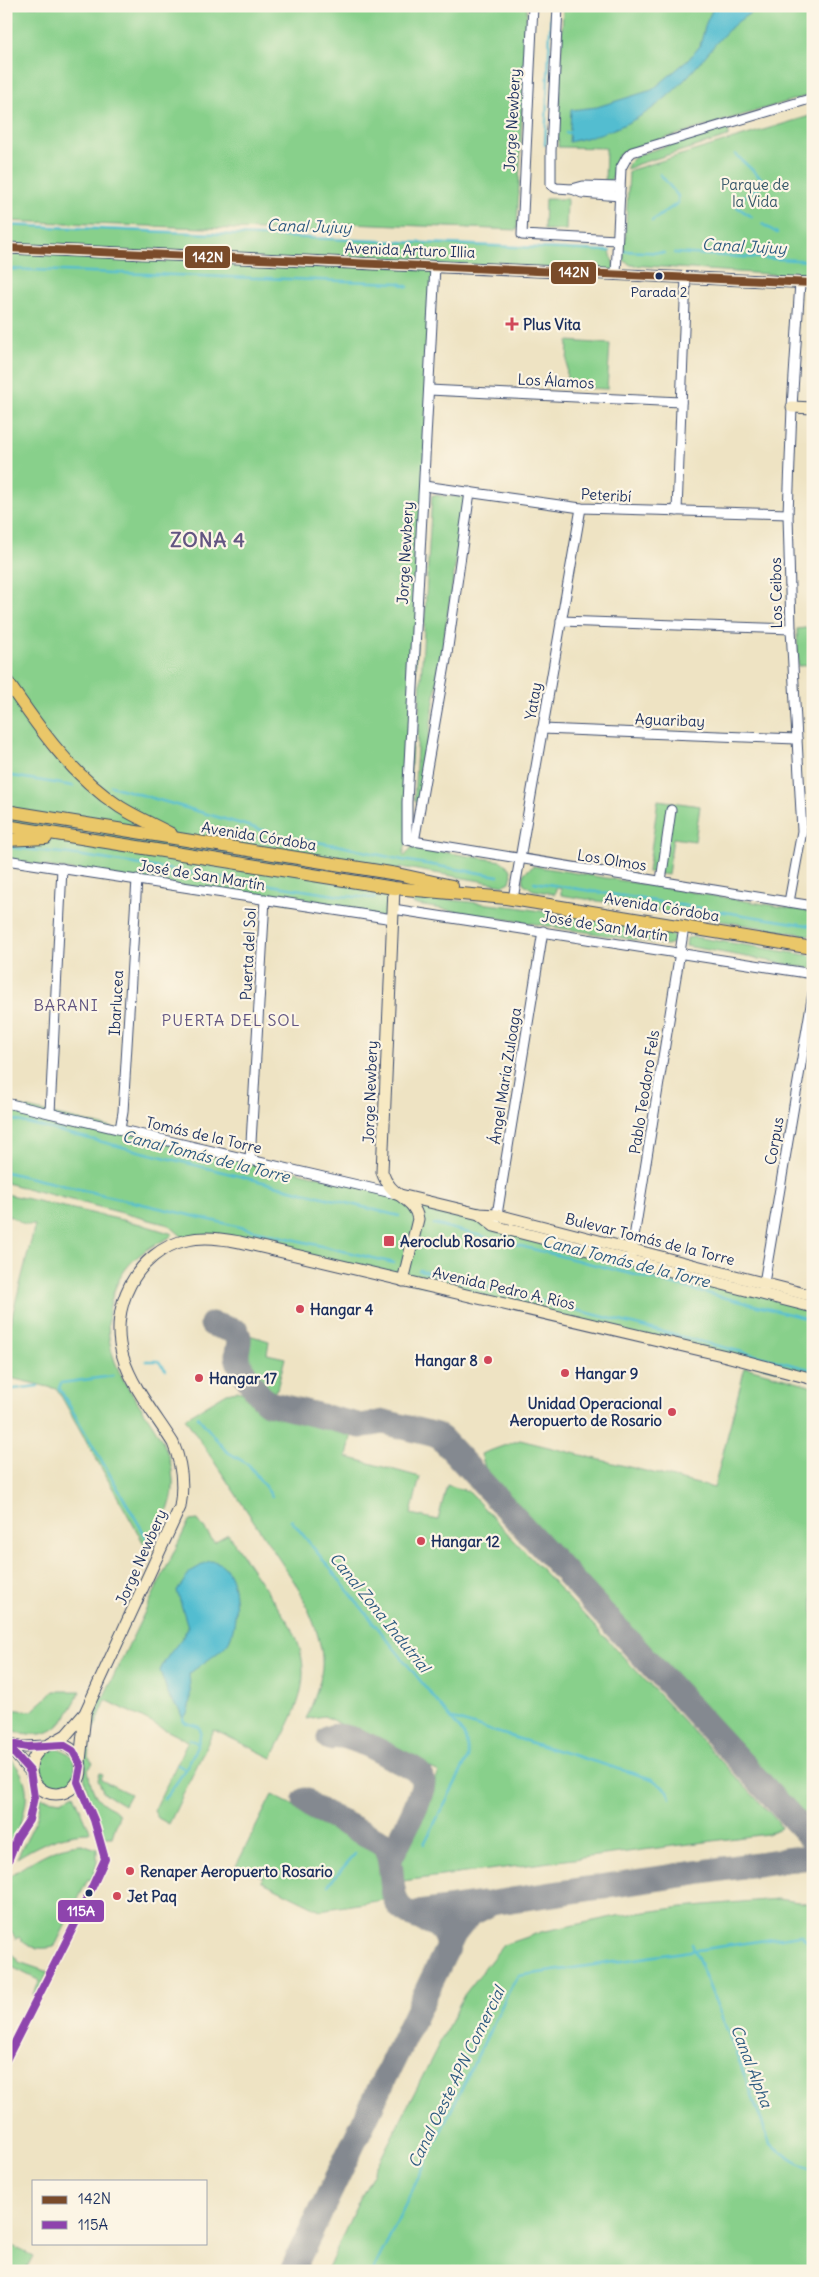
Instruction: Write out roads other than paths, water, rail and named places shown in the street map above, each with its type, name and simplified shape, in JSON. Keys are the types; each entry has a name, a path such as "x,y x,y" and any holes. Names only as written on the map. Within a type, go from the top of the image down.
{"main road":[{"name":"Avenida Arturo Illia","path":"6,248 813,283"},
{"path":"792,407 813,408"},
{"path":"6,680 65,760 82,776 121,808 182,840"},
{"name":"Avenida Córdoba","path":"6,811 397,874 510,899 813,948"},
{"name":"Avenida Córdoba","path":"6,826 394,888 510,899"},
{"path":"6,840 74,837"},
{"name":"Jorge Newbery","path":"394,888 382,1172 389,1188 410,1203 416,1210 418,1219 403,1281"},
{"name":"Bulevar Tomás de la Torre","path":"396,1194 763,1289 813,1307"},
{"name":"Avenida Pedro A. Ríos","path":"186,1240 211,1238 240,1242 726,1356 813,1380"},
{"name":"Jorge Newbery","path":"48,1745 66,1735 85,1713 180,1507 182,1481 178,1455 173,1442 127,1368 118,1332 124,1296 136,1274 164,1249 186,1240"},
{"name":"Bulevar Tomás de la Torre","path":"763,1289 813,1296"},
{"name":"Jorge Newbery","path":"80,1761 85,1713"},
{"path":"6,1743 25,1747 62,1744 72,1749 80,1761 81,1774 78,1782 68,1792 61,1794 41,1790 32,1778 30,1771 6,1743"},
{"path":"30,1771 34,1756 48,1745"}],"street":[{"name":"Jorge Newbery","path":"533,6 522,235 617,240"},
{"path":"558,6 551,185 556,188 572,189 582,193 620,192"},
{"path":"616,274 621,168 626,157 632,152 813,98"},
{"name":"Jorge Newbery","path":"410,841 407,802 435,266"},
{"path":"677,511 686,277"},
{"name":"Los Ceibos","path":"789,902 802,831 790,629 788,514 792,407 800,282"},
{"name":"Los Álamos","path":"429,390 681,402"},
{"name":"Peteribí","path":"424,486 581,508 788,514"},
{"path":"410,841 445,664 470,492"},
{"name":"Yatay","path":"510,899 520,859 581,508"},
{"path":"561,621 790,629"},
{"name":"Aguaribay","path":"542,729 797,739"},
{"path":"661,881 671,810"},
{"path":"802,831 813,830"},
{"name":"Los Olmos","path":"410,841 813,906"},
{"name":"José de San Martín","path":"6,860 265,899 543,931 813,974"},
{"path":"50,1113 62,868"},
{"name":"Ibarlucea","path":"120,1129 123,1112 137,879"},
{"name":"Puerta del Sol","path":"250,1160 265,899"},
{"name":"Pablo Teodoro Fels","path":"631,1256 684,927"},
{"name":"Ángel María Zuloaga","path":"496,1221 543,931"},
{"name":"Corpus","path":"763,1289 813,993"},
{"name":"Tomás de la Torre","path":"6,1103 396,1194"}],"water":[{"path":"714,6 764,6 729,29 673,92 659,104 628,123 569,142 571,110 597,107 652,90 688,60 700,46 706,23"},
{"path":"209,1561 219,1563 227,1570 232,1580 235,1618 228,1643 189,1674 190,1704 183,1719 179,1709 170,1699 160,1671 188,1627 177,1591 190,1572"}],"waterway":[{"path":"545,145 551,6"},
{"path":"566,133 572,132"},
{"path":"735,154 762,179 763,184 737,203 737,207 752,217"},
{"path":"652,221 678,203 678,196 660,174"},
{"path":"762,224 777,233"},
{"name":"Canal Jujuy","path":"6,225 610,251"},
{"name":"Canal Jujuy","path":"624,251 664,253"},
{"name":"Canal Jujuy","path":"674,253 813,261"},
{"path":"6,269 399,283 408,287"},
{"path":"6,775 73,786"},
{"path":"111,786 286,837 341,846 402,860 498,876"},
{"path":"6,847 70,854 341,896 375,898"},
{"path":"534,882 813,926"},
{"name":"Canal Tomás de la Torre","path":"6,1118 399,1216"},
{"path":"6,1172 394,1263"},
{"name":"Canal Tomás de la Torre","path":"434,1224 813,1320"},
{"path":"419,1270 813,1370"},
{"path":"146,1361 158,1361 166,1370"},
{"path":"113,1376 61,1383 59,1388 148,1540"},
{"path":"6,1390 38,1386"},
{"name":"Canal Zona Indutrial","path":"198,1417 226,1451 249,1465 272,1496"},
{"name":"Canal Zona Indutrial","path":"291,1520 464,1735 468,1747 468,1758 424,1844"},
{"path":"164,1799 182,1775 198,1742 199,1727 184,1722 183,1719"},
{"name":"Canal Zona Indutrial","path":"453,1719 652,1779 668,1791 670,1798"},
{"path":"190,1739 197,1743"},
{"path":"178,1765 185,1769"},
{"path":"328,1885 355,1854"},
{"name":"Canal Oeste APN Comercial","path":"373,2271 518,1976 801,1935 813,1947"},
{"name":"Canal Alpha","path":"692,1944 734,2047 770,2144 813,2171"}],"place":[{"name":"Parada 2","path":"659,276"},
{"name":"Plus Vita","path":"512,324"},
{"name":"Aeroclub Rosario","path":"389,1241"},
{"name":"Hangar 4","path":"300,1309"},
{"name":"Hangar 8","path":"488,1360"},
{"name":"Hangar 9","path":"565,1373"},
{"name":"Hangar 17","path":"199,1378"},
{"name":"Unidad Operacional Aeropuerto de Rosario","path":"672,1412"},
{"name":"Hangar 12","path":"421,1541"},
{"name":"Renaper Aeropuerto Rosario","path":"130,1871"},
{"name":"Jet Paq","path":"117,1896"}],"district":[{"name":"ZONA 4","path":"208,539"},
{"name":"BARANI","path":"66,1005"},
{"name":"PUERTA DEL SOL","path":"231,1020"}],"park label":[{"name":"Parque de la Vida","path":"755,192"}]}
